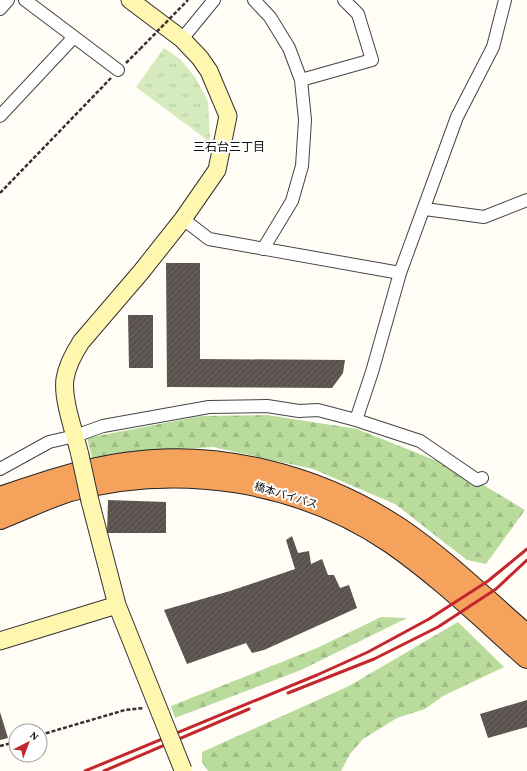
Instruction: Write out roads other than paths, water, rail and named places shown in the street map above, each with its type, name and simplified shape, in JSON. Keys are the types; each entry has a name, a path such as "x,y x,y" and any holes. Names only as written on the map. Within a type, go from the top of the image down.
{"highway":[{"name":"橋本バイパス","path":"0,498 69,475 124,464 152,461 182,460 253,468 278,474 338,495 371,512 399,530 453,572 527,636"},
{"name":"橋本バイパス","path":"0,518 70,491 123,479 185,477 220,479 276,489 334,511 364,526 390,542 416,560 527,657"}],"street":[{"path":"0,9 8,0"},
{"path":"25,0 118,70"},
{"path":"130,0 182,39 200,58 209,71 228,116 217,170 183,219 141,272 88,333 75,351 68,366 65,380 67,404 117,605 183,771"},
{"path":"182,39 214,0"},
{"path":"254,0 270,17 289,48 301,80 305,120 302,166 292,201 263,249"},
{"path":"301,80 372,60 358,14 344,0"},
{"path":"356,420 372,372 400,272 457,117 493,47 505,0"},
{"path":"0,116 74,37"},
{"path":"424,209 484,217 527,200"},
{"path":"183,219 209,239 400,272"},
{"path":"0,469 49,442 75,436 103,426 209,407 267,406 299,411 318,410 356,420 420,442 477,480 482,478"},
{"path":"0,641 117,605"}],"railway":[{"path":"85,771 317,675 368,652 429,619 488,581 527,549"},
{"path":"288,693 374,659 438,627 496,589 527,560"},
{"path":"104,771 249,709"}],"district":[{"name":"三石台三丁目","path":"229,147"}]}
